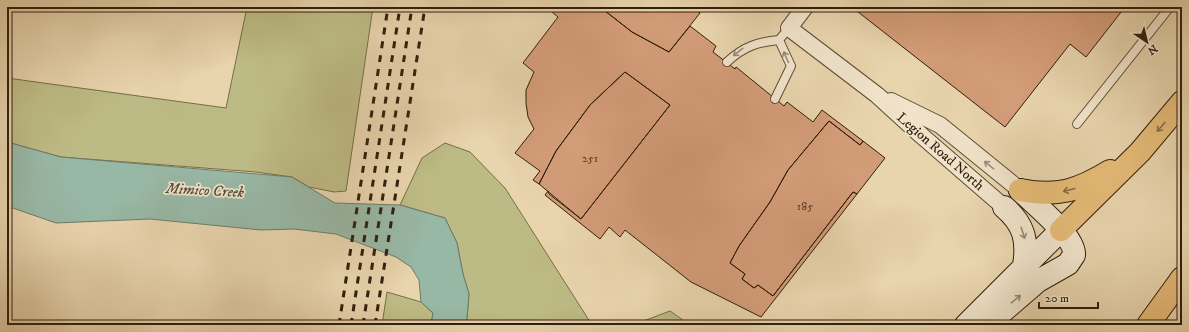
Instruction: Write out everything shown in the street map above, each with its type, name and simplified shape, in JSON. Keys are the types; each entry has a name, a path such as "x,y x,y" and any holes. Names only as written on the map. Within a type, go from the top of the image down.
{"highway":[{"path":"1060,230 1140,152 1182,102"},
{"path":"1020,190 1042,194 1074,189 1092,182 1140,152"},
{"path":"1148,325 1182,278"}],"main road":[{"path":"987,325 1032,285 1068,264 1074,255 1074,247 1060,230 1020,190"},
{"path":"1004,207 1020,222 1026,241 1024,266"},
{"path":"966,325 1060,230"}],"street":[{"path":"789,28 806,7"},
{"name":"Legion Road North","path":"789,28 877,95 1004,207"},
{"name":"Legion Road North","path":"877,95 940,125 1020,190"}],"lane":[{"path":"1077,124 1170,7"},
{"path":"727,62 743,48 755,43 779,40 789,28"},
{"path":"775,99 791,66 779,40"}],"shaded area":[{"path":"247,7 373,7 346,191 334,192 309,187 292,177 256,172 61,157 7,142 7,78 226,108"},
{"path":"445,143 470,152 505,188 592,325 465,325 469,294 463,274 457,243 445,218 400,205 422,158"},
{"path":"387,292 421,302 433,313 431,325 382,325"},
{"path":"670,311 690,325 633,325"}],"water":[{"name":"Mimico Creek","path":"7,142 61,157 292,177 335,203 400,205 445,218 457,243 463,274 469,294 465,325 431,325 433,313 421,302 419,280 411,267 396,257 336,234 294,229 261,230 150,219 56,223 7,206"}],"building":[{"path":"546,7 600,7 632,32 669,52 690,26 716,46 713,52 735,69 736,67 784,106 787,102 813,122 822,110 863,141 860,145 829,121 788,170 770,202 739,246 730,263 745,274 742,279 754,288 758,285 773,296 853,192 857,194 761,317 691,282 625,230 620,237 609,227 600,239 545,195 548,191 549,194 581,219 670,105 625,72 590,105 556,151 539,184 533,180 540,171 515,153 534,129 528,117 526,90 534,72 523,63 558,17"},
{"path":"600,7 692,7 700,13 669,52 632,32"},
{"path":"1125,7 1086,57 1070,44 1005,127 853,8"},
{"path":"625,72 670,105 581,219 539,184 556,151 590,105"},
{"path":"829,121 860,145 863,141 885,158 857,194 853,192 773,296 758,285 754,288 742,279 745,274 730,263 739,246 770,202 788,170"}],"railway":[{"path":"339,325 388,7"},
{"path":"351,325 400,7"},
{"path":"363,325 412,7"},
{"path":"375,325 425,7"}]}
